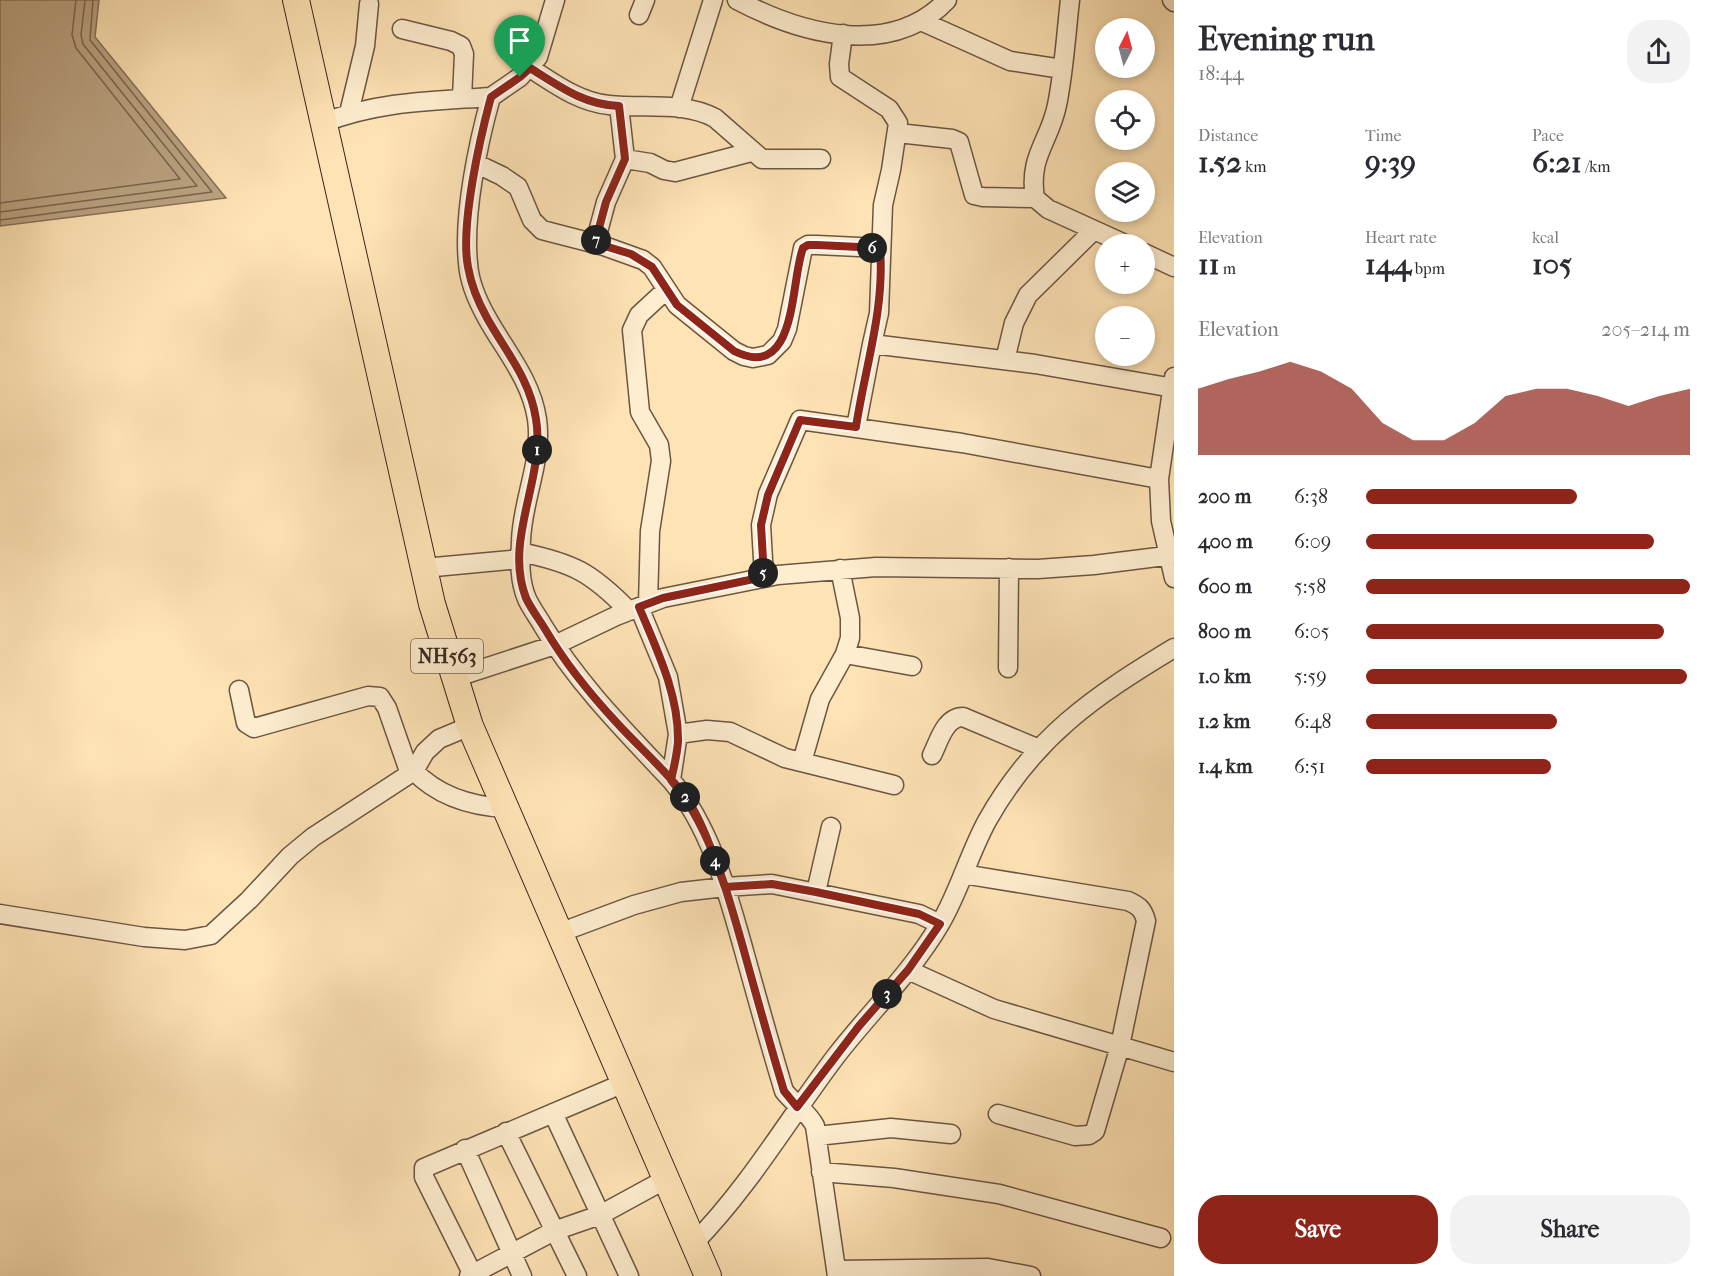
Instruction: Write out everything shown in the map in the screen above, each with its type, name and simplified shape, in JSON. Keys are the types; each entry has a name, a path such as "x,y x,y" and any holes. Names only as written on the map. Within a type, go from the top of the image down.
{"highway":[{"name":"NH563","path":"296,0 424,568 454,678 470,726 708,1276"}],"street":[{"path":"323,123 349,113 381,105 491,97 530,68 538,57 555,0"},
{"path":"679,108 713,0"},
{"path":"737,0 754,9 813,29 870,37 900,31 921,21 933,14 946,0"},
{"path":"1035,198 1036,161 1055,111 1070,0"},
{"path":"349,113 365,46 369,4"},
{"path":"921,21 1010,61 1062,69"},
{"path":"402,29 451,41 461,46 464,54 462,98"},
{"path":"843,34 840,77 889,109 898,123 883,205 879,313 856,427"},
{"path":"530,68 572,94 594,102 619,106 679,108 706,113 715,118 751,152 769,161 821,159"},
{"path":"491,97 477,164 467,238 468,265 473,286 487,318 511,354 528,387 537,419 538,446 521,536 520,569 526,598 555,645 616,723 683,794 702,827 725,887 784,1091 797,1107 810,1116 816,1136 836,1273 977,1268 1032,1276"},
{"path":"595,243 606,202 625,159 619,106"},
{"path":"898,133 952,139 959,142 974,195 1035,198 1048,209 1103,234"},
{"path":"625,159 650,163 675,172 751,152"},
{"path":"477,164 518,187 532,220 542,230 595,243 643,260 652,267 677,305 734,351 744,356 761,357 775,349 787,329 803,248 808,245 817,245 880,248"},
{"path":"1005,360 1014,323 1028,295 1094,230"},
{"path":"1155,258 1174,267"},
{"path":"666,290 639,315 632,330 640,412 659,445 661,461 638,607 668,677 678,734 671,780"},
{"path":"872,344 1173,383 1162,445 1159,479 1161,521 1171,555 1174,578"},
{"path":"764,577 761,525 768,495 800,420 856,427 1159,479"},
{"path":"424,568 520,555 554,559 597,579 638,607"},
{"path":"454,678 555,645 663,598 764,577 840,569 1094,565 1171,555"},
{"path":"1008,668 1009,568"},
{"path":"802,762 820,699 845,654 850,629 840,569"},
{"path":"693,1243 721,1216 797,1107 859,1026 908,970 940,924 987,822 1025,763 1068,719 1122,680 1174,648"},
{"path":"845,654 912,666"},
{"path":"239,690 246,723 254,728 368,696 380,697 387,708 412,772 439,792 467,803 505,808"},
{"path":"932,755 948,724 957,717 963,717 1039,748"},
{"path":"0,914 144,937 184,940 211,935 306,843 412,772 425,752 438,739 470,726"},
{"path":"678,734 707,730 730,732 772,753 894,785"},
{"path":"816,892 831,827"},
{"path":"963,874 1128,901 1138,905 1146,921 1120,1046 1099,1124 1089,1135 1075,1136 998,1114"},
{"path":"559,933 634,905 681,892 772,884 919,914 940,924"},
{"path":"908,970 994,1009 1174,1062"},
{"path":"624,1083 427,1165 423,1172 471,1275 554,1231 600,1215 666,1179"},
{"path":"553,1113 629,1276"},
{"path":"816,1136 891,1128 951,1134"},
{"path":"506,1132 577,1276"},
{"path":"465,1149 522,1276"},
{"path":"821,1172 894,1178 999,1194 1161,1238"}],"water":[{"path":"0,0 99,0 95,37 226,198 0,226"}],"route":[{"path":"520,77 491,97 471,197 467,238 468,265 473,286 487,318 511,354 528,387 537,419 538,446 521,536 520,569 526,598 555,645 588,690 683,794 702,827 725,887 772,884 919,914 940,924 908,970 859,1026 797,1107 784,1091 725,887 702,827 683,794 671,780 678,745 676,719 668,677 639,607 663,598 764,577 761,525 768,495 800,420 856,427 862,387 871,358 879,313 882,270 880,248 817,245 808,245 803,248 787,329 782,342 768,355 753,358 744,356 734,351 677,305 666,290 661,278 643,260 595,243 606,202 623,168 625,159 619,106 583,99 530,68 520,77"}]}
